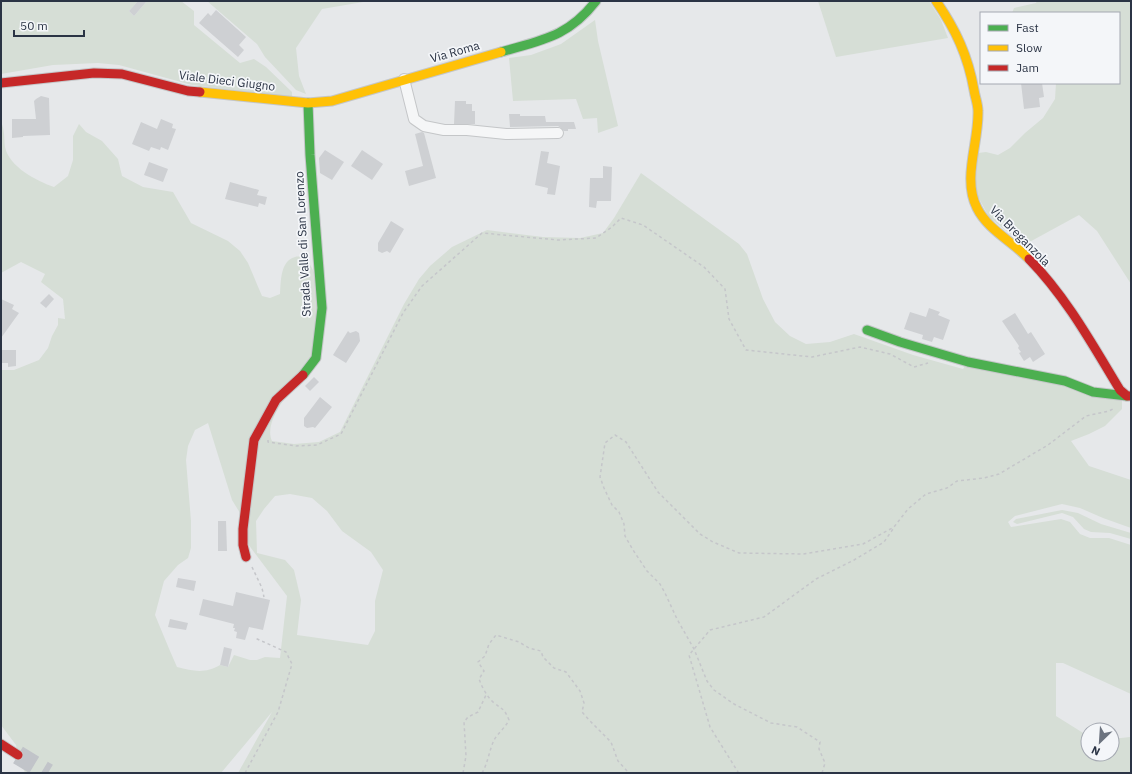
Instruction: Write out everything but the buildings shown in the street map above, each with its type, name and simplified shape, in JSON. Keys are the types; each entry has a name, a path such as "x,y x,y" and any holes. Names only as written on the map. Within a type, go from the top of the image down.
{"main road":[{"name":"Via Roma","path":"308,103 332,101 548,38 566,31 581,20 596,1"},
{"name":"Via Breganzola","path":"936,1 949,20 960,42 970,69 978,111 970,188 972,199 986,222 999,235 1018,247 1064,301 1083,327 1120,390 1129,396"},
{"name":"Viale Dieci Giugno","path":"1,83 94,73 122,74 188,91 308,103"},
{"name":"Strada Valle di San Lorenzo","path":"246,557 243,545 244,529 254,440 276,400 306,373 316,358 322,308 310,155 308,103"},
{"path":"867,330 900,342 968,362 1065,380 1093,392 1129,396"},
{"path":"1,744 18,754"}],"street":[{"path":"404,79 414,118 424,126 444,130 467,130 506,134 558,133"}],"path":[{"path":"267,437 268,442 296,446 317,445 341,434 403,313 422,286 482,233 558,240 596,238 612,227 621,218 643,225 704,267 726,289 729,319 746,350 812,357 860,347 890,354 914,366 932,362"},
{"path":"737,773 738,772 710,728 689,655 710,630 764,617 816,579 854,560 884,542 908,509 926,494 947,488 957,481 984,478 999,474 1048,446 1086,416 1110,411 1120,404"},
{"path":"822,773 825,763 819,749 820,742 797,727 771,723 734,704 714,690 707,681 694,649 660,584 647,571 625,536 624,524 619,512 612,505 602,483 600,477 605,443 615,435 626,442 658,492 700,534 713,542 739,552 802,554 863,544 894,528"},
{"path":"246,557 262,588 264,597"},
{"path":"482,773 487,764 494,740 506,727 509,720 501,707 494,703 482,688 479,679 484,671 478,662 485,656 489,644 496,635 541,651 543,657 554,668 566,672 580,691 584,703 582,712 611,742 618,761 629,773"},
{"path":"245,773 278,712 292,664 286,652 255,638"},
{"path":"463,773 466,756 464,722 468,716 478,712 487,694"}],"shaded area":[{"path":"1,1 138,1 129,11 134,16 147,1 181,1 194,11 194,25 240,63 254,59 266,67 292,92 292,97 192,85 119,65 98,63 53,65 1,74"},
{"path":"207,1 369,1 322,9 296,48 299,76 306,94 296,90 265,57 257,44"},
{"path":"818,1 929,1 941,20 948,38 836,57"},
{"path":"1037,1 1131,1 1131,284 1097,231 1079,215 1024,245 989,217 975,191 978,153 986,152 998,155 1010,148 1043,118 1055,99 1056,84 1120,84 1120,12 1012,12 1014,8 1036,3"},
{"path":"595,20 598,41 618,126 598,133 597,118 583,119 576,99 513,101 509,58 531,55 561,44"},
{"path":"1,122 4,131 5,147 12,161 32,177 54,187 68,176 73,160 73,136 79,124 86,132 102,141 118,159 122,176 143,187 173,192 191,223 228,241 240,251 248,263 262,296 270,298 280,294 282,272 286,263 295,257 305,257 315,274 318,285 317,323 314,354 308,367 278,410 272,421 270,431 272,441 294,444 319,442 340,432 404,304 419,279 430,266 452,247 487,230 543,237 580,238 603,233 614,218 641,173 739,244 747,254 763,299 775,322 790,336 806,344 830,342 854,334 913,355 963,369 968,362 1122,395 1122,409 1105,426 1071,441 1089,466 1131,480 1131,528 1080,508 1062,504 1015,516 1008,522 1011,527 1061,519 1070,522 1080,534 1090,538 1109,538 1131,545 1131,694 1063,663 1056,663 1056,716 1080,731 1080,762 1120,762 1120,738 1130,737 1131,773 238,773 272,712 221,773 25,773 16,745 1,725 1,370 14,370 39,360 48,348 58,325 58,318 65,319 63,299 41,282 45,274 21,262 1,273","holes":["208,423 232,500 240,513 248,544 287,596 280,658 265,657 257,660 250,660 234,655 228,667 220,665 204,671 188,670 177,667 155,615 164,581 178,565 188,558 191,548 191,521 186,460 188,446 195,430","290,494 312,498 327,511 342,531 371,552 383,570 375,601 375,631 368,645 297,635 301,600 294,570 285,560 257,553 256,521 275,496"]},
{"path":"1062,510 1078,513 1101,524 1131,533 1131,539 1110,533 1091,532 1084,529 1073,517 1062,513 1017,524 1013,522 1016,519"}],"tunnel":[{"path":"18,755 48,773"}],"traffic: fast":[{"path":"501,52 553,36 575,22 586,13 596,1"},
{"path":"303,375 316,358 322,308 310,155 308,103"},
{"path":"867,330 900,342 968,362 1065,381 1093,392 1127,396"}],"traffic: slow":[{"path":"936,1 950,22 965,55 978,106 978,123 971,173 973,197 977,208 987,223 1029,259"},
{"path":"200,92 308,103 332,101 501,52"}],"traffic: jam":[{"path":"1,83 94,73 122,74 188,91 200,92"},
{"path":"1029,259 1043,274 1067,305 1120,390 1127,396 1131,396"},
{"path":"246,557 243,545 243,529 254,440 276,400 303,375"},
{"path":"1,744 18,755"}]}
